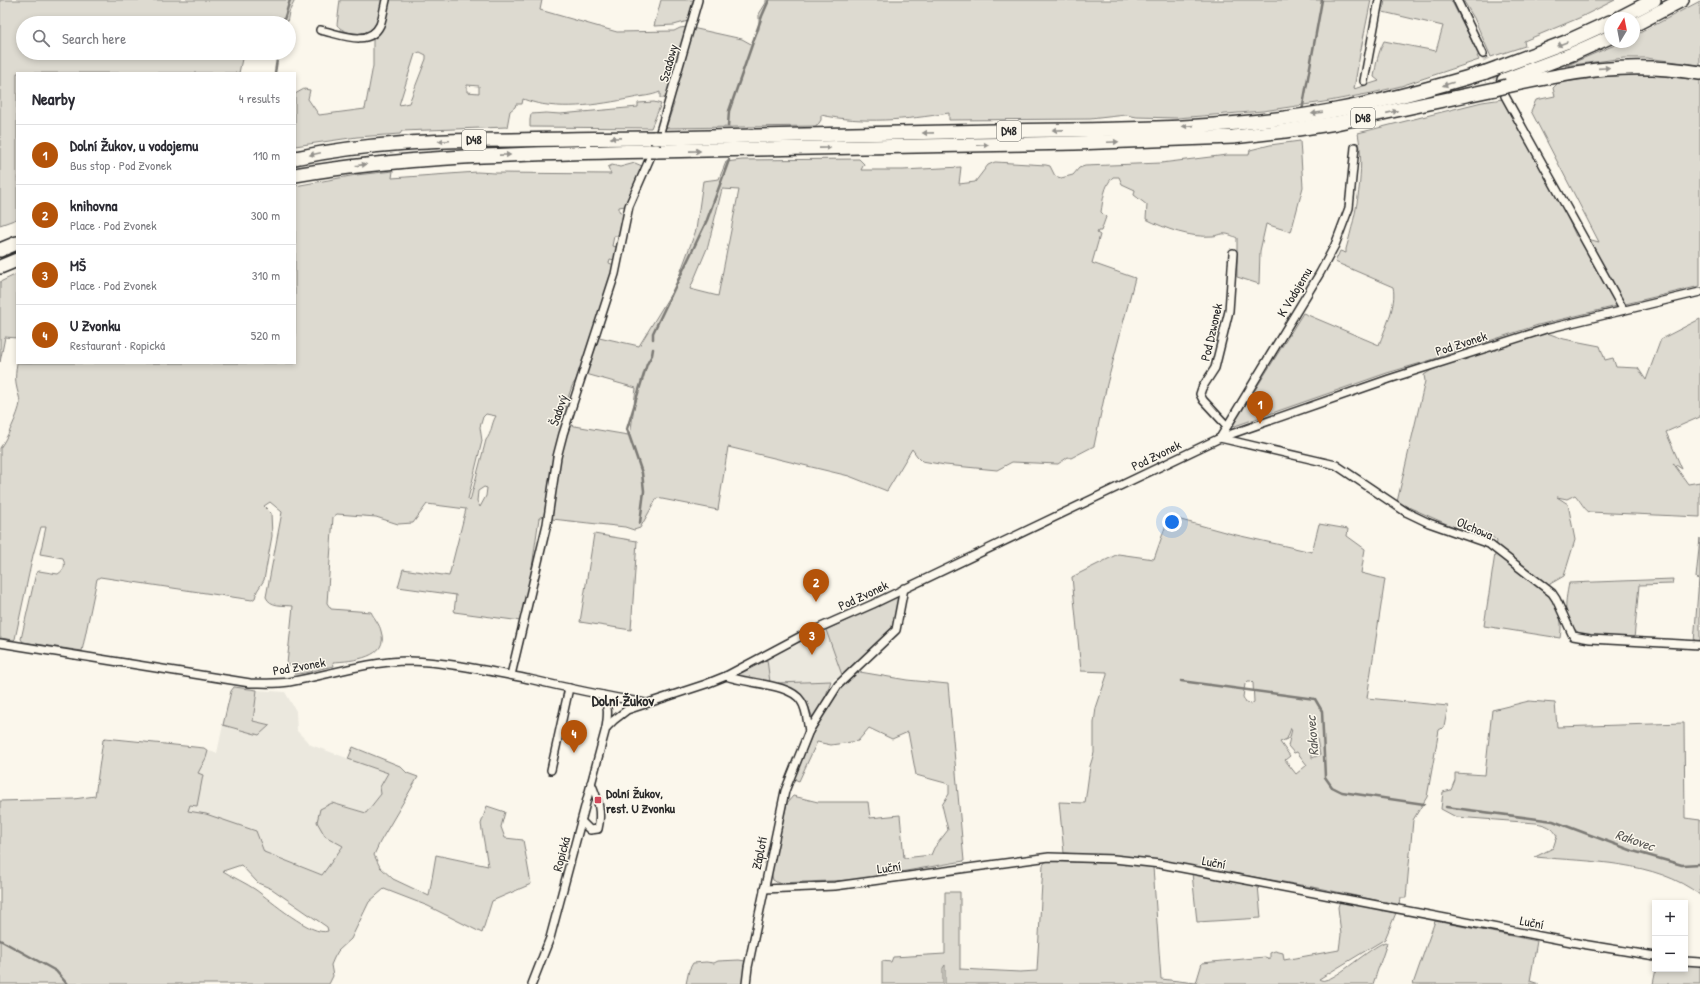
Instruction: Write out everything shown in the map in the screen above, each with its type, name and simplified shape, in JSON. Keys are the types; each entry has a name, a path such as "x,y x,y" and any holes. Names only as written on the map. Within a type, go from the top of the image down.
{"highway":[{"path":"1631,12 1654,0"},
{"path":"1640,22 1682,0"},
{"name":"D48","path":"296,158 340,150 471,140 1074,130 1231,123 1327,112 1386,100 1437,87 1491,70 1566,42 1604,25"},
{"name":"D48","path":"296,175 426,158 652,154 1075,143 1225,137 1285,131 1388,113 1501,87 1604,40"},
{"path":"1501,87 1566,73 1625,67 1654,67 1700,73"},
{"path":"0,250 16,243"},
{"path":"0,267 16,260"}],"street":[{"path":"320,30 357,38 373,35 381,23 386,0"},
{"name":"Szadowy","path":"659,136 698,0"},
{"path":"1364,81 1379,0"},
{"path":"1457,0 1483,54"},
{"path":"1501,87 1624,309"},
{"name":"K Vodojemu","path":"1220,438 1316,280 1335,245 1349,208 1355,147"},
{"name":"Šadový","path":"511,675 547,524 557,456 615,274 629,206 652,154"},
{"name":"Pod Dzwonek","path":"1227,426 1203,400 1200,394 1202,388 1215,368 1229,311 1233,253"},
{"name":"Pod Zvonek","path":"606,728 627,710 726,676 803,635 872,604 1220,438 1390,379 1546,329 1624,309 1700,292"},
{"name":"Olchowa","path":"1220,438 1336,464 1406,512 1430,523 1489,544 1552,593 1573,636 1590,639 1700,645"},
{"name":"Záplotí","path":"746,984 748,967 785,791 809,731 838,685 896,630 904,588"},
{"name":"Pod Zvonek","path":"0,643 250,683 270,684 289,682 353,667 408,661 457,665 646,704"},
{"name":"Záplotí","path":"726,676 736,680 785,690 795,694 801,700 806,710 809,731"},
{"path":"551,770 569,688"},
{"path":"602,695 606,702 608,712 606,728"},
{"name":"Ropická","path":"532,984 550,938 606,728"},
{"path":"582,822 590,830 598,829 601,819 598,800 591,783"},
{"name":"Luční","path":"764,889 835,886 1049,857 1114,859 1160,864 1239,878 1582,944 1652,956"},
{"path":"1688,961 1700,962"}],"shaded area":[{"path":"0,0 295,0 288,16 16,16 16,60 242,60 239,72 16,72 16,219 0,225"},
{"path":"340,0 383,0 380,13 371,31 366,34 359,35 345,31 337,25"},
{"path":"389,0 542,0 540,10 617,32 674,31 687,27 667,98 660,98 660,92 605,103 577,106 549,105 523,99 522,104 516,104 510,111 507,127 402,131 400,134 357,137 296,146 296,93 304,89 310,90 308,99 319,115 365,109 373,66 373,39 380,31","holes":["420,52 426,55 426,59 409,103 399,105 415,54","467,85 479,86 479,93 467,92"]},
{"path":"661,0 694,0 688,21 674,25 654,26"},
{"path":"766,0 1371,0 1354,89 1379,81 1374,77 1380,50 1384,41 1436,51 1443,26 1383,12 1385,0 1451,0 1479,55 1477,56 1479,60 1401,86 1372,93 1263,111 1177,118 1137,117 1126,115 1090,119 949,120 949,113 917,118 869,120 837,118 821,115 821,120 817,126 666,128 674,104 673,101 692,28 742,39 751,44 759,29 759,14 766,3"},
{"path":"1463,0 1615,0 1579,18 1524,41 1525,46 1491,57 1474,18"},
{"path":"1700,1 1700,65 1646,58 1624,58 1565,66 1608,48 1640,48 1640,33"},
{"path":"1629,75 1651,75 1700,80 1700,286 1538,325 1387,373 1232,427 1303,313 1379,345 1392,309 1394,294 1393,287 1335,262 1340,251 1346,253 1354,220 1359,191 1361,162 1358,133 1482,102 1503,99 1563,208 1576,236 1599,242 1531,111 1536,100 1555,96 1553,88 1558,83"},
{"path":"654,102 661,104 651,128 530,127 531,114 560,114 638,107 638,103"},
{"path":"1300,141 1303,187 1291,232 1266,224 1260,251 1259,284 1237,277 1237,238 1226,234 1196,236 1154,223 1146,219 1147,205 1134,195 1135,190 1122,184 1119,177 1113,177 1110,180 1104,193 1101,212 1106,217 1101,231 1098,231 1097,233 1100,235 1092,263 1135,278 1107,384 1094,446 1071,458 1068,457 1058,464 1012,462 997,470 945,465 922,461 912,449 887,491 849,476 728,447 718,510 657,498 640,528 634,530 625,527 552,519 560,457 569,425 628,435 631,430 636,388 586,374 599,337 639,346 675,287 696,230 703,181 719,179 726,162 742,160 859,159 864,164 861,170 903,170 961,167 959,184 975,182 988,165 995,162 1046,165 1050,166 1055,176 1061,178 1073,175 1079,168 1085,166 1161,163 1227,155 1249,155 1250,150 1270,145","holes":["722,189 739,190 718,296 690,289 708,246"]},
{"path":"635,163 642,166 625,206 619,207 619,211 624,214 620,236 614,236 612,246 618,247 615,260 610,259 609,263 614,265 606,295 576,380 572,386 568,398 564,398 562,405 568,407 554,452 544,516 539,518 529,588 521,621 454,612 456,595 398,587 403,569 449,576 466,509 427,504 413,523 398,524 376,517 337,514 333,517 327,603 331,609 371,612 380,629 382,640 380,647 368,656 350,661 333,662 334,666 295,674 292,671 298,664 287,664 293,606 274,604 266,597 282,512 270,502 264,506 271,513 272,536 264,580 257,591 255,598 252,600 100,577 97,579 82,651 23,642 21,639 36,573 39,571 58,574 62,571 64,566 63,558 40,554 46,527 41,527 33,555 15,639 0,638 0,448 12,426 20,403 20,398 16,387 17,364 296,364 296,186 356,175 393,171 392,178 477,172 611,174 608,167 612,165 620,167","holes":["486,414 496,416 486,440 470,501 468,499 482,441 480,427 483,417","484,487 487,488 486,496 480,507 477,501 478,491"]},
{"path":"16,274 16,338 5,337 0,362 0,282"},
{"path":"1700,319 1700,417 1666,432 1682,469 1673,463 1688,484 1700,482 1700,517 1589,512 1575,495 1567,499 1557,497 1568,504 1575,540 1564,576 1550,584 1547,594 1555,604 1560,614 1560,638 1484,626 1497,541 1487,532 1482,536 1449,525 1397,502 1425,381 1424,375 1433,369 1503,344 1547,333 1564,339 1600,346 1605,360 1613,358 1616,367 1638,368 1646,380 1661,339"},
{"path":"1170,517 1232,534 1312,552 1319,524 1348,529 1347,536 1365,549 1361,573 1385,579 1367,698 1448,706 1444,727 1439,730 1427,797 1413,820 1406,898 1400,898 1399,905 1318,888 1156,860 1064,853 1059,802 1085,803 1090,766 1094,753 1094,723 1096,708 1107,675 1107,672 1081,671 1072,577 1118,554 1154,559","holes":["1248,681 1253,683 1254,702 1251,704 1246,703 1243,697 1245,684","1291,728 1288,746 1294,753 1297,752 1307,765 1296,774 1285,760 1290,756 1280,742 1287,739","1317,739 1320,755 1312,758 1312,743"]},
{"path":"594,534 637,541 631,630 580,622"},
{"path":"1700,538 1700,642 1694,642 1699,579 1696,578"},
{"path":"1673,579 1672,584 1639,585 1634,639 1582,635 1575,630 1568,618 1566,612 1566,598 1569,583"},
{"path":"896,597 898,598 893,627 842,675 826,630"},
{"path":"826,630 842,675 831,681 770,682 767,660"},
{"path":"767,660 770,682 744,678 737,675"},
{"path":"860,672 907,680 948,684 964,861 854,880 778,883 773,880 771,872 787,803 793,796 818,802 868,802 870,818 900,815 904,858 931,855 934,848 948,830 942,805 949,794 949,784 916,775 908,732 892,739 869,728 858,741 831,745 817,742 799,781 794,779 812,735 836,694 852,676"},
{"path":"831,681 825,698 813,718 807,704 800,695 778,683"},
{"path":"234,687 257,690 253,721 270,725 259,735 223,725 231,691"},
{"path":"257,690 285,692 296,711 297,731 311,745 388,773 380,787 381,794 366,813 332,803 343,846 322,875 264,852 188,811 190,805 197,806 198,773 208,751 217,753 223,725 259,735 270,725 253,721"},
{"path":"1529,701 1555,703 1557,727 1684,723 1685,818 1700,820 1700,895 1663,875 1642,869 1599,862 1535,857 1553,848 1557,836 1551,828 1546,826 1536,823 1456,817 1441,809 1443,792 1451,790 1455,780 1455,773 1485,775 1492,710"},
{"path":"105,738 204,748 208,751 198,773 203,775 197,806 190,805 188,811 206,814 256,831 264,852 322,875 343,846 325,836 317,822 320,809 332,803 366,813 381,794 380,787 388,773 348,759 353,747 400,766 407,773 418,777 374,855 380,867 393,879 429,896 436,855 488,866 481,824 487,806 505,812 501,827 505,838 523,840 531,884 492,901 482,933 428,906 384,889 369,902 351,939 338,951 331,965 333,976 329,984 0,984 0,801 74,799 95,796 103,740","holes":["241,865 258,883 272,889 327,927 328,931 312,929 291,916 256,890 223,871"]},
{"path":"1046,861 1130,864 1153,867 1161,979 1196,983 1202,963 1265,957 1270,959 1270,953 1275,951 1283,953 1284,960 1339,950 1341,935 1338,907 1340,901 1396,913 1385,939 1319,979 1324,980 1331,978 1385,942 1387,943 1373,984 945,984 945,965 943,968 943,984 882,984 882,961 891,962 893,957 945,954 945,892 960,892 960,969 1020,972 1037,971 1043,865"},
{"path":"1192,873 1258,885 1261,918 1197,922"},
{"path":"1435,921 1537,941 1530,981 1539,984 1413,984"},
{"path":"718,961 745,961 743,984 686,984 689,970 693,963 714,963"},
{"path":"1688,964 1700,966 1700,984 1653,984 1655,972 1688,972"}],"waterway":[{"path":"285,16 290,0"},
{"path":"728,126 729,111 769,0"},
{"path":"1302,111 1322,0"},
{"path":"275,72 277,60"},
{"path":"653,339 653,333 707,220 729,160"},
{"path":"640,523 644,491 642,473 627,429 653,349"},
{"name":"Rakovec","path":"1181,681 1315,699 1322,711 1325,777 1332,787 1342,792 1424,804"},
{"name":"Rakovec","path":"1446,807 1553,821 1633,851 1682,865 1700,864"},
{"path":"0,940 56,971 67,984"}],"tunnel":[{"path":"1483,54 1502,89"}],"place":[{"name":"Dolní Žukov, u vodojemu","path":"1260,424"},
{"name":"knihovna","path":"816,602"},
{"name":"MŠ","path":"812,655"},
{"name":"U Zvonku","path":"574,753"},
{"name":"Dolní Žukov, rest. U Zvonku","path":"598,800"}],"district":[{"name":"Dolní Žukov","path":"623,701"}]}
